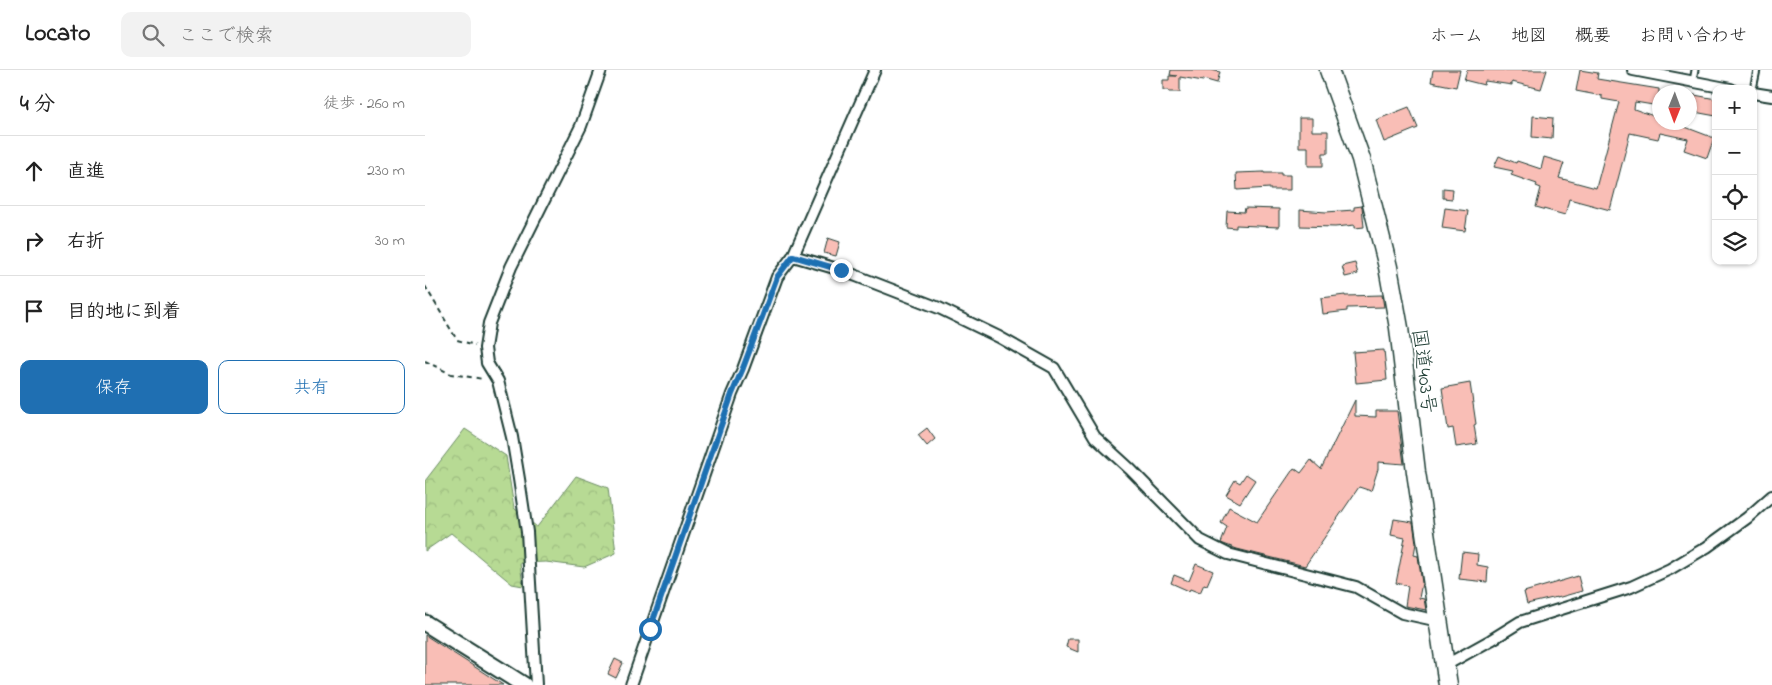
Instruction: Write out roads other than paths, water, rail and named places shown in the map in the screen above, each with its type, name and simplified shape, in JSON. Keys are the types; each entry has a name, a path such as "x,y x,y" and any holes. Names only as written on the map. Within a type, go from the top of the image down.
{"highway":[{"name":"国道403号","path":"1329,70 1361,159 1388,267 1399,328 1417,472 1449,685"}],"main road":[{"path":"425,622 525,685"}],"street":[{"path":"536,685 527,532 513,437 498,381 487,363 485,348 489,323 508,276 581,126 601,70"},
{"path":"631,685 732,394 777,277 793,256 875,70"},
{"path":"1638,70 1712,85"},
{"path":"1757,94 1772,96"},
{"path":"793,256 841,270 939,308 999,337 1054,368 1095,437 1130,469 1200,540 1228,554 1356,587 1402,613 1439,621"},
{"path":"1446,665 1520,622 1631,587 1670,569 1707,547 1747,518 1772,496"}],"lane":[{"path":"1693,81 1695,70"},
{"path":"1754,85 1757,70"}]}
